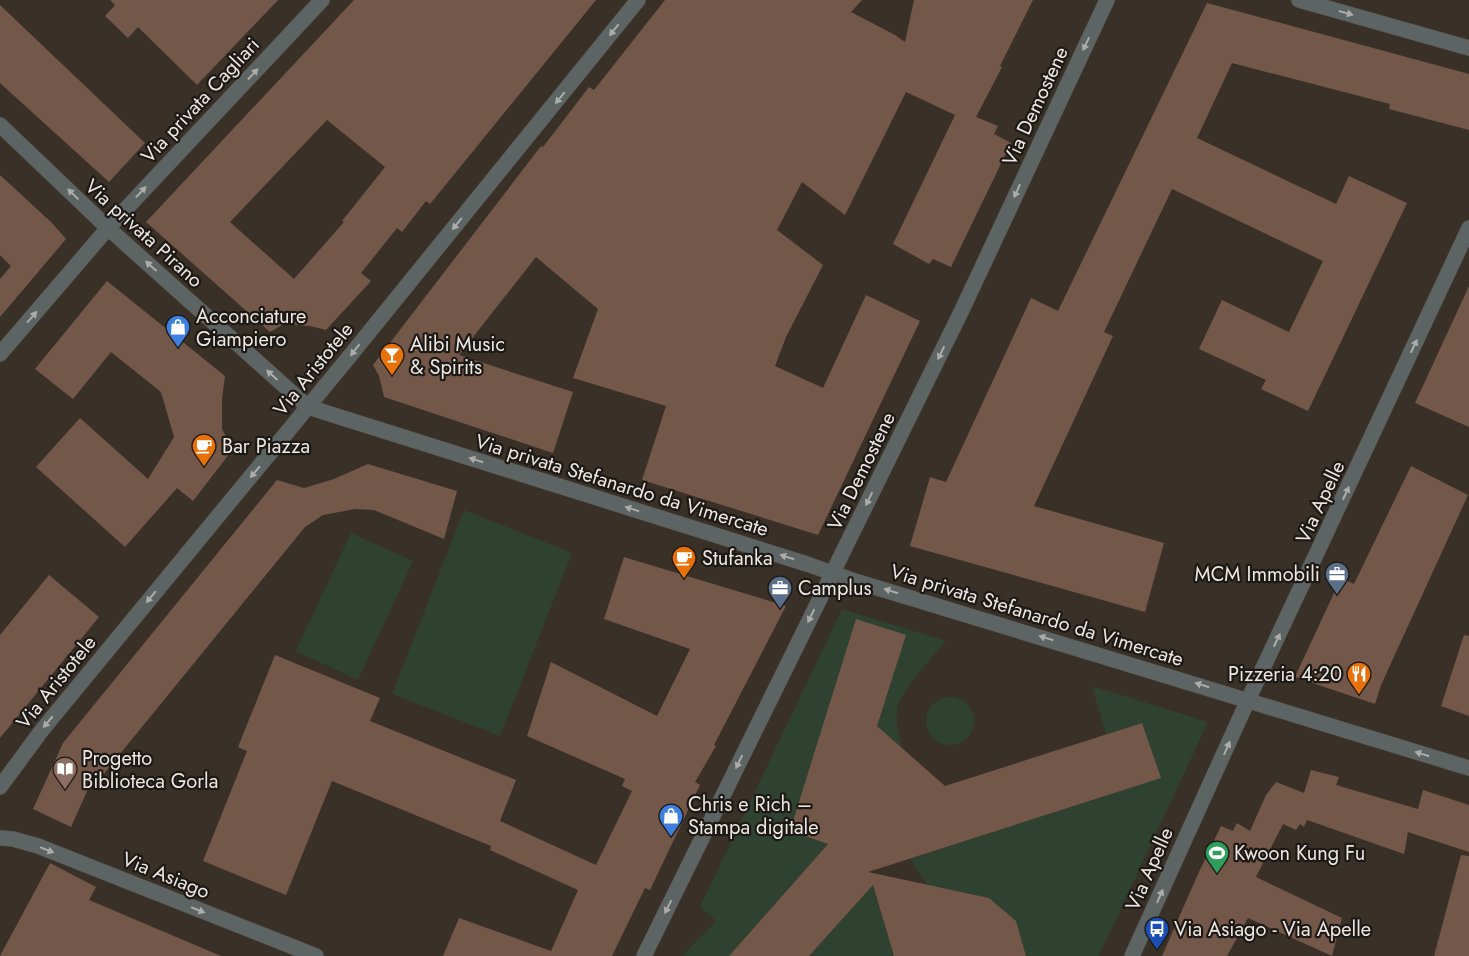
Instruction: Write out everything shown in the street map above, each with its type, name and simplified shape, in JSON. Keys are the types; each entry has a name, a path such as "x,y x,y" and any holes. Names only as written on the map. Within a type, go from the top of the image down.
{"street":[{"name":"Via privata Cagliari","path":"0,354 108,228 322,0"},
{"name":"Via Aristotele","path":"0,787 42,730 308,407 638,0"},
{"name":"Via Demostene","path":"644,956 962,310 1107,0"},
{"path":"1299,0 1469,48"},
{"name":"Via privata Pirano","path":"0,125 108,228 308,407"},
{"name":"Via Apelle","path":"1132,956 1248,700 1469,228"},
{"name":"Via privata Stefanardo da Vimercate","path":"308,407 833,572 858,582 1469,768"},
{"name":"Via Asiago","path":"0,838 13,839 38,846 316,956"}],"green space":[{"path":"464,510 572,553 500,736 392,694"},
{"path":"351,533 413,561 358,680 296,651"},
{"path":"842,609 946,641 910,684 899,702 897,719 902,748 791,831 828,844 729,956 682,956 716,921 700,907"},
{"path":"1092,686 1208,722 1099,956 1026,956 1016,921 989,898 939,887 933,894 910,859 1160,778 1142,723 1106,734"},
{"path":"950,697 959,699 967,704 972,712 974,721 972,730 967,738 959,743 950,745 941,743 933,738 928,730 926,721 928,712 933,704 941,699"},
{"path":"873,885 894,956 809,956"}],"building":[{"path":"110,0 278,0 197,85 138,27 128,38 105,16 115,5"},
{"path":"354,0 596,0 430,204 426,201 402,232 397,228 361,273 371,281 326,330 310,326 284,324 270,332 146,222","holes":["327,120 385,167 342,221 344,222 294,279 230,222"]},
{"path":"665,0 862,0 851,12 905,42 914,0 1033,0 976,117 998,126 994,134 1011,143 951,267 933,259 929,264 893,244 955,115 906,92 845,215 802,182 777,230 823,265 786,337 775,366 823,388 866,295 920,321 818,535 642,480 666,406 573,378 598,309 536,257 459,355 573,392 553,453 384,397 379,376 373,365 541,146 543,147 589,87 594,90"},
{"path":"1207,3 1469,74 1469,130 1389,109 1390,104 1232,63 1197,138 1336,204 1349,176 1407,203 1308,411 1261,389 1266,380 1199,349 1222,300 1289,332 1323,261 1172,189 1104,332 1113,336 1034,506 1164,543 1145,612 910,546 930,477 946,482 1031,298 1058,311"},
{"path":"0,5 145,143 109,182 0,83"},
{"path":"0,175 52,223 66,239 0,317 0,279 11,266 0,255"},
{"path":"107,281 225,376 222,399 222,429 233,449 193,501 177,488 125,547 36,467 80,418 148,479 174,437 161,392 111,352 73,399 35,369"},
{"path":"1469,286 1469,427 1415,403"},
{"path":"368,464 457,491 444,539 374,510 355,509 323,515 305,527 102,776 96,771 71,827 33,809 63,743 277,480 304,488 334,479"},
{"path":"1411,466 1468,495 1381,685 1375,704 1295,677 1341,578 1354,584"},
{"path":"624,557 786,606 714,745 716,746 695,782 700,785 650,890 645,888 612,956 443,956 459,918 551,951 578,890 490,850 491,846 332,781 286,895 203,861 247,751 238,747 275,655 380,698 370,721 516,780 500,821 596,865 632,791 622,786 625,779 527,736 551,662 657,716 690,649 604,619"},
{"path":"49,575 99,617 0,738 0,635"},
{"path":"856,619 906,635 877,726 945,786 1142,723 1161,778 868,872 989,898 1016,921 1026,956 894,956 873,885 809,956 729,956 828,844 790,831"},
{"path":"1464,635 1469,636 1469,716 1441,706"},
{"path":"1311,770 1339,777 1336,785 1418,809 1423,790 1469,805 1469,852 1408,832 1404,854 1307,820 1304,827 1300,824 1296,830 1283,824 1256,877 1342,918 1332,956 1248,918 1227,956 1162,956 1221,826 1233,831 1237,823 1250,831 1266,795 1276,782 1304,793"},
{"path":"1461,855 1469,856 1469,956 1434,956"},
{"path":"50,863 96,887 89,900 221,956 0,956"}],"place":[{"name":"Acconciature Giampiero","path":"178,348"},
{"name":"Alibi Music & Spirits","path":"392,376"},
{"name":"Bar Piazza","path":"204,467"},
{"name":"Stufanka","path":"684,579"},
{"name":"MCM Immobili","path":"1337,595"},
{"name":"Camplus","path":"780,609"},
{"name":"Pizzeria 4:20","path":"1359,695"},
{"name":"Progetto Biblioteca Gorla","path":"65,790"},
{"name":"Chris e Rich – Stampa digitale","path":"671,837"},
{"name":"Kwoon Kung Fu","path":"1217,874"},
{"name":"Via Asiago - Via Apelle","path":"1157,950"}]}
